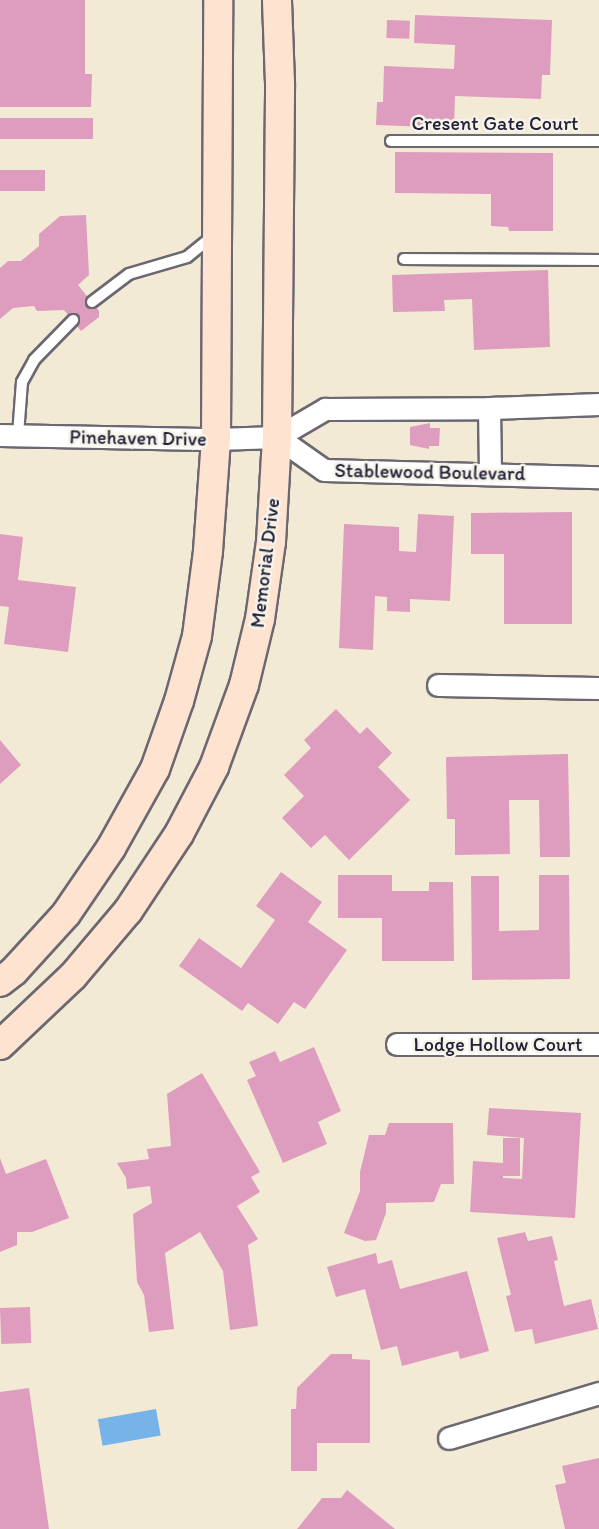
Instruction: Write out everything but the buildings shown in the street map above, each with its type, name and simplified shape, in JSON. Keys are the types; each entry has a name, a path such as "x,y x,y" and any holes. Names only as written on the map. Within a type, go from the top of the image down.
{"main road":[{"path":"0,982 14,971 66,914 111,848 155,769 179,701 196,636 208,551 216,439 218,0"},
{"name":"Memorial Drive","path":"0,1045 73,976 128,911 179,834 214,767 244,685 260,619 272,542 277,437 280,83 277,1"}],"street":[{"path":"277,437 325,409 489,408 599,404"},
{"path":"489,408 490,472"},
{"name":"Pinehaven Drive","path":"9,435 216,439 277,437"},
{"name":"Stablewood Boulevard","path":"277,437 324,470 490,472 599,477"},
{"path":"438,685 599,688"},
{"name":"Lodge Hollow Court","path":"397,1044 599,1044"},
{"path":"449,1438 599,1393"}],"lane":[{"name":"Cresent Gate Court","path":"391,141 599,141"},
{"path":"92,302 129,273 187,257 217,233"},
{"path":"404,260 599,261"},
{"path":"9,435 22,382 34,360 73,320"}],"water":[{"path":"156,1409 161,1436 103,1446 98,1419"}]}
